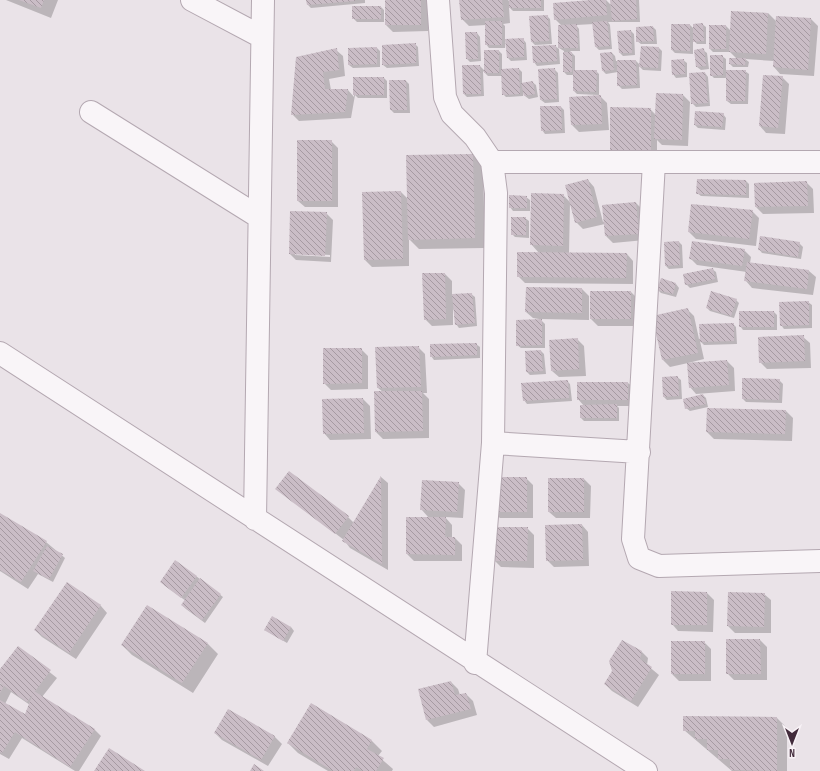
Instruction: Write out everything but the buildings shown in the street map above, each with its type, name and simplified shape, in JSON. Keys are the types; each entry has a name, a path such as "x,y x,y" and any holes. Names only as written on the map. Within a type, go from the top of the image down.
{"street":[{"path":"192,0 262,37"},
{"path":"255,519 263,0"},
{"path":"438,0 446,97 452,114 474,137 492,162 496,193 493,443 475,663"},
{"path":"91,112 260,217"},
{"path":"492,162 820,162"},
{"path":"654,162 633,539 639,558 659,566 820,561"},
{"path":"0,353 475,663 646,771"},
{"path":"493,443 639,452"}]}
